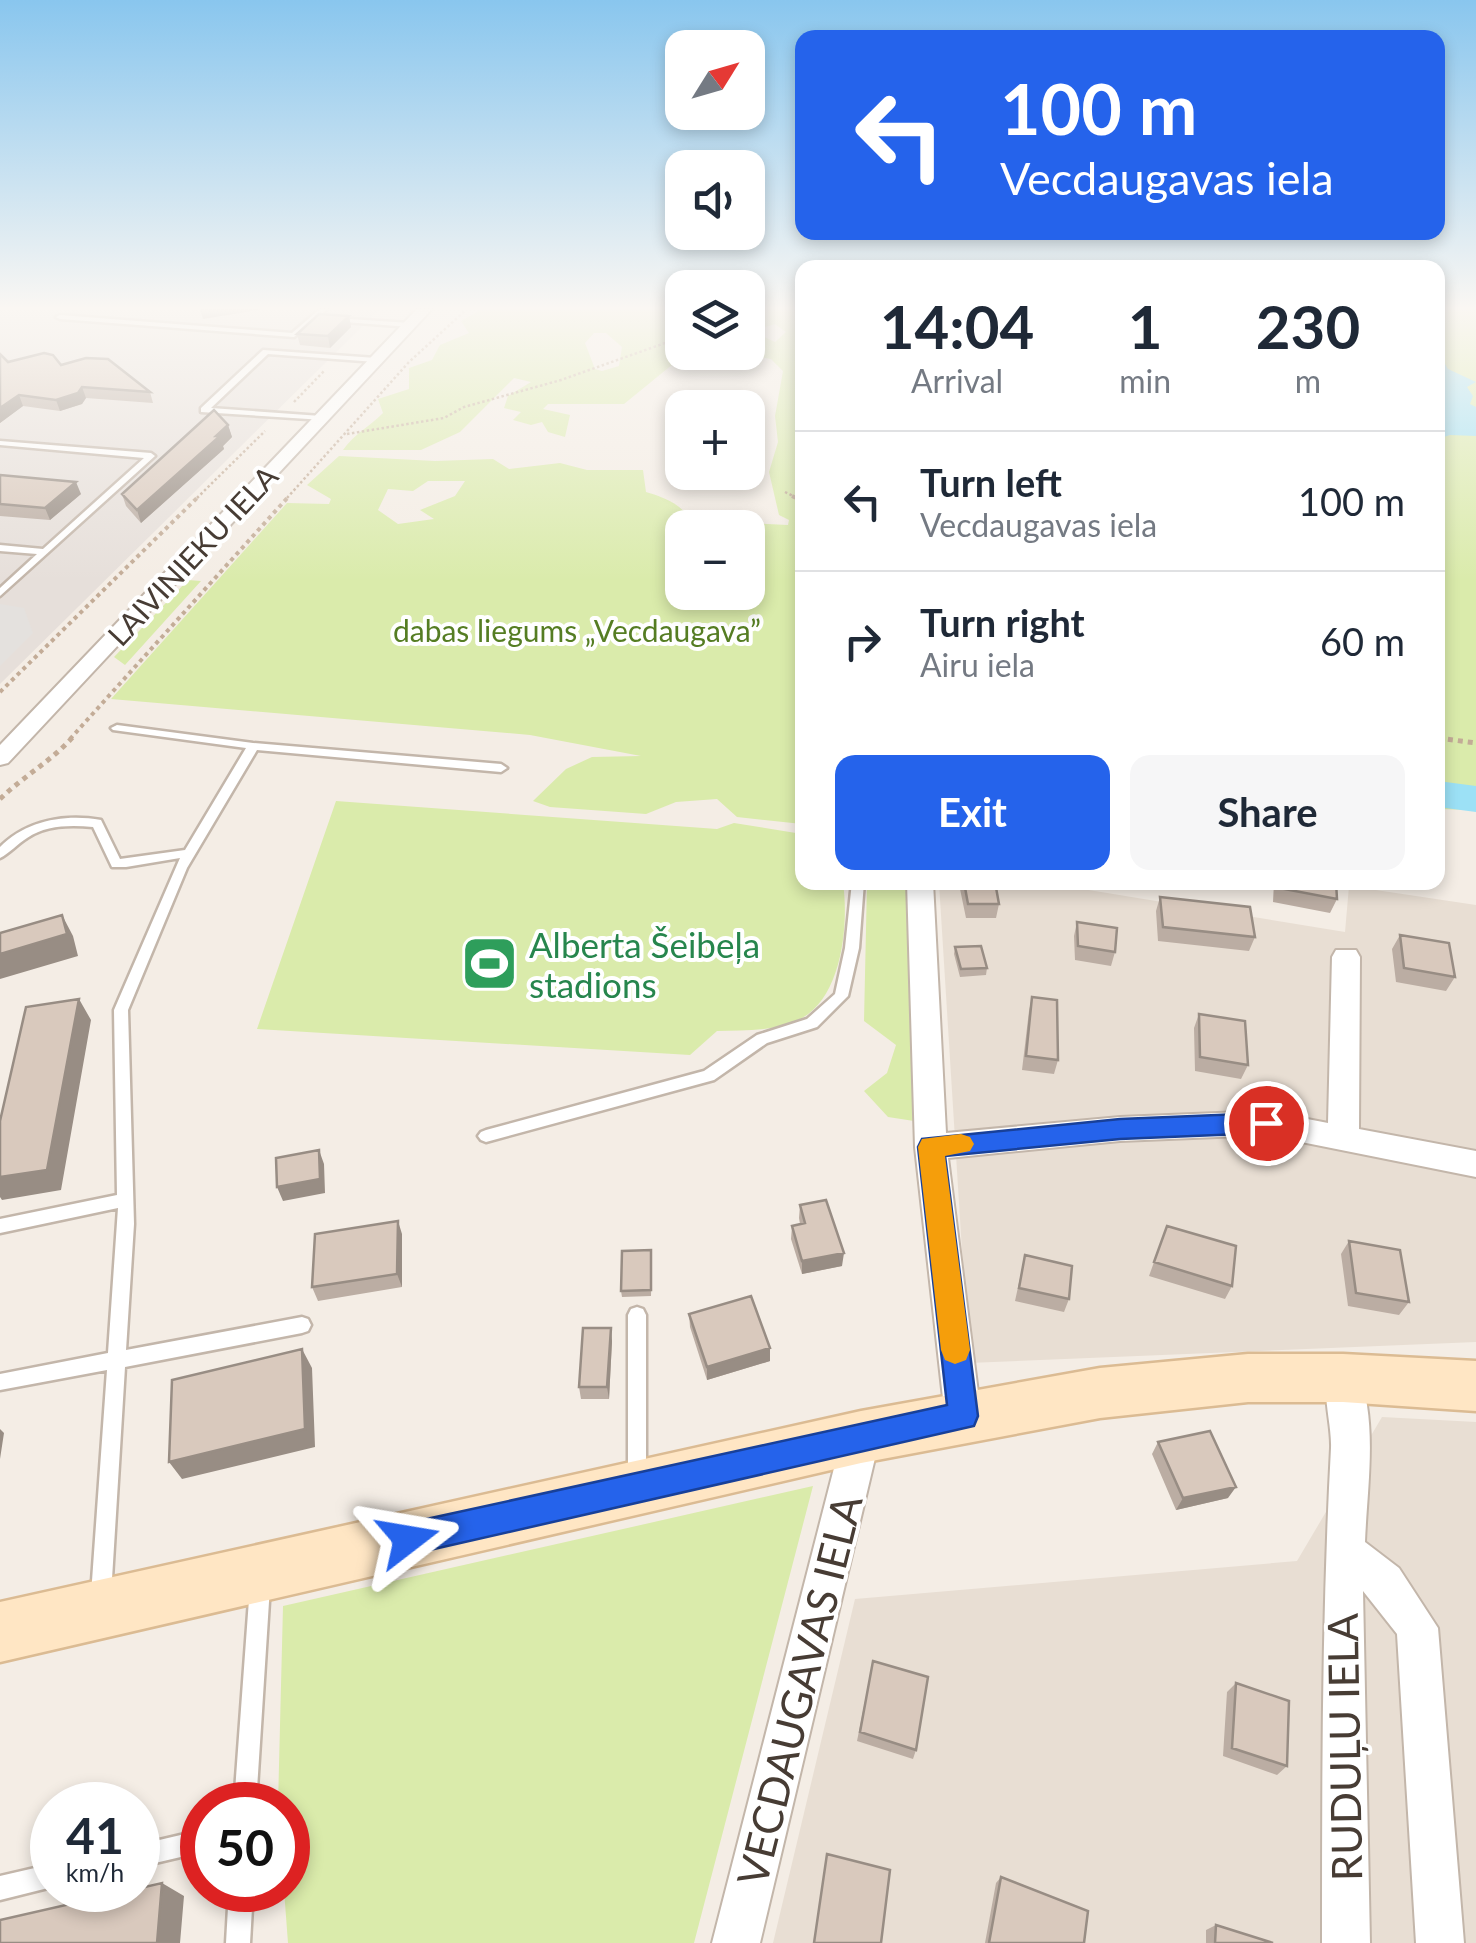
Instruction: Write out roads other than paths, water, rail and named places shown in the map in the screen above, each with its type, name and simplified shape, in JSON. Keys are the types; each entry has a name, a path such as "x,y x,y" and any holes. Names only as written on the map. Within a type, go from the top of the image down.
{"main road":[{"path":"0,1632 861,1437 1100,1393 1248,1378 1343,1378 1476,1386"}],"street":[{"name":"LAIVINIEKU IELA","path":"0,758 338,400"},
{"path":"920,890 931,1147 963,1416"},
{"path":"1343,1138 1346,957"},
{"path":"931,1147 1120,1129 1266,1123 1476,1164"},
{"name":"RUDUĻU IELA","path":"1343,1378 1350,1435 1344,1550 1346,1943"},
{"name":"VECDAUGAVAS IELA","path":"736,1943 861,1437"},
{"name":"RUDUĻU IELA","path":"1344,1550 1384,1582 1417,1628 1440,1943"}],"lane":[{"path":"215,400 204,410 321,418"},
{"path":"0,444 151,456 0,593"},
{"path":"0,548 45,552"},
{"path":"116,728 252,746 501,768"},
{"path":"100,1610 125,1200 121,1010 190,854 252,746"},
{"path":"0,854 27,828 71,820 97,822 116,864 134,863 164,853 190,854"},
{"path":"486,1136 710,1076 762,1039 812,1023 841,996 852,948 857,890"},
{"path":"0,1226 125,1200"},
{"path":"637,1315 637,1486"},
{"path":"0,1382 302,1324"},
{"path":"247,1782 261,1575"},
{"path":"0,1888 30,1881"},
{"path":"238,1943 239,1912"}],"water":[{"path":"1445,400 1472,400 1470,404 1476,407 1476,436 1445,437"},
{"path":"1445,782 1476,786 1476,812 1445,808"}],"place":[{"name":"Alberta Šeibeļa stadions","path":"490,964"}],"park label":[{"name":"dabas liegums „Vecdaugava”","path":"577,630"}]}
